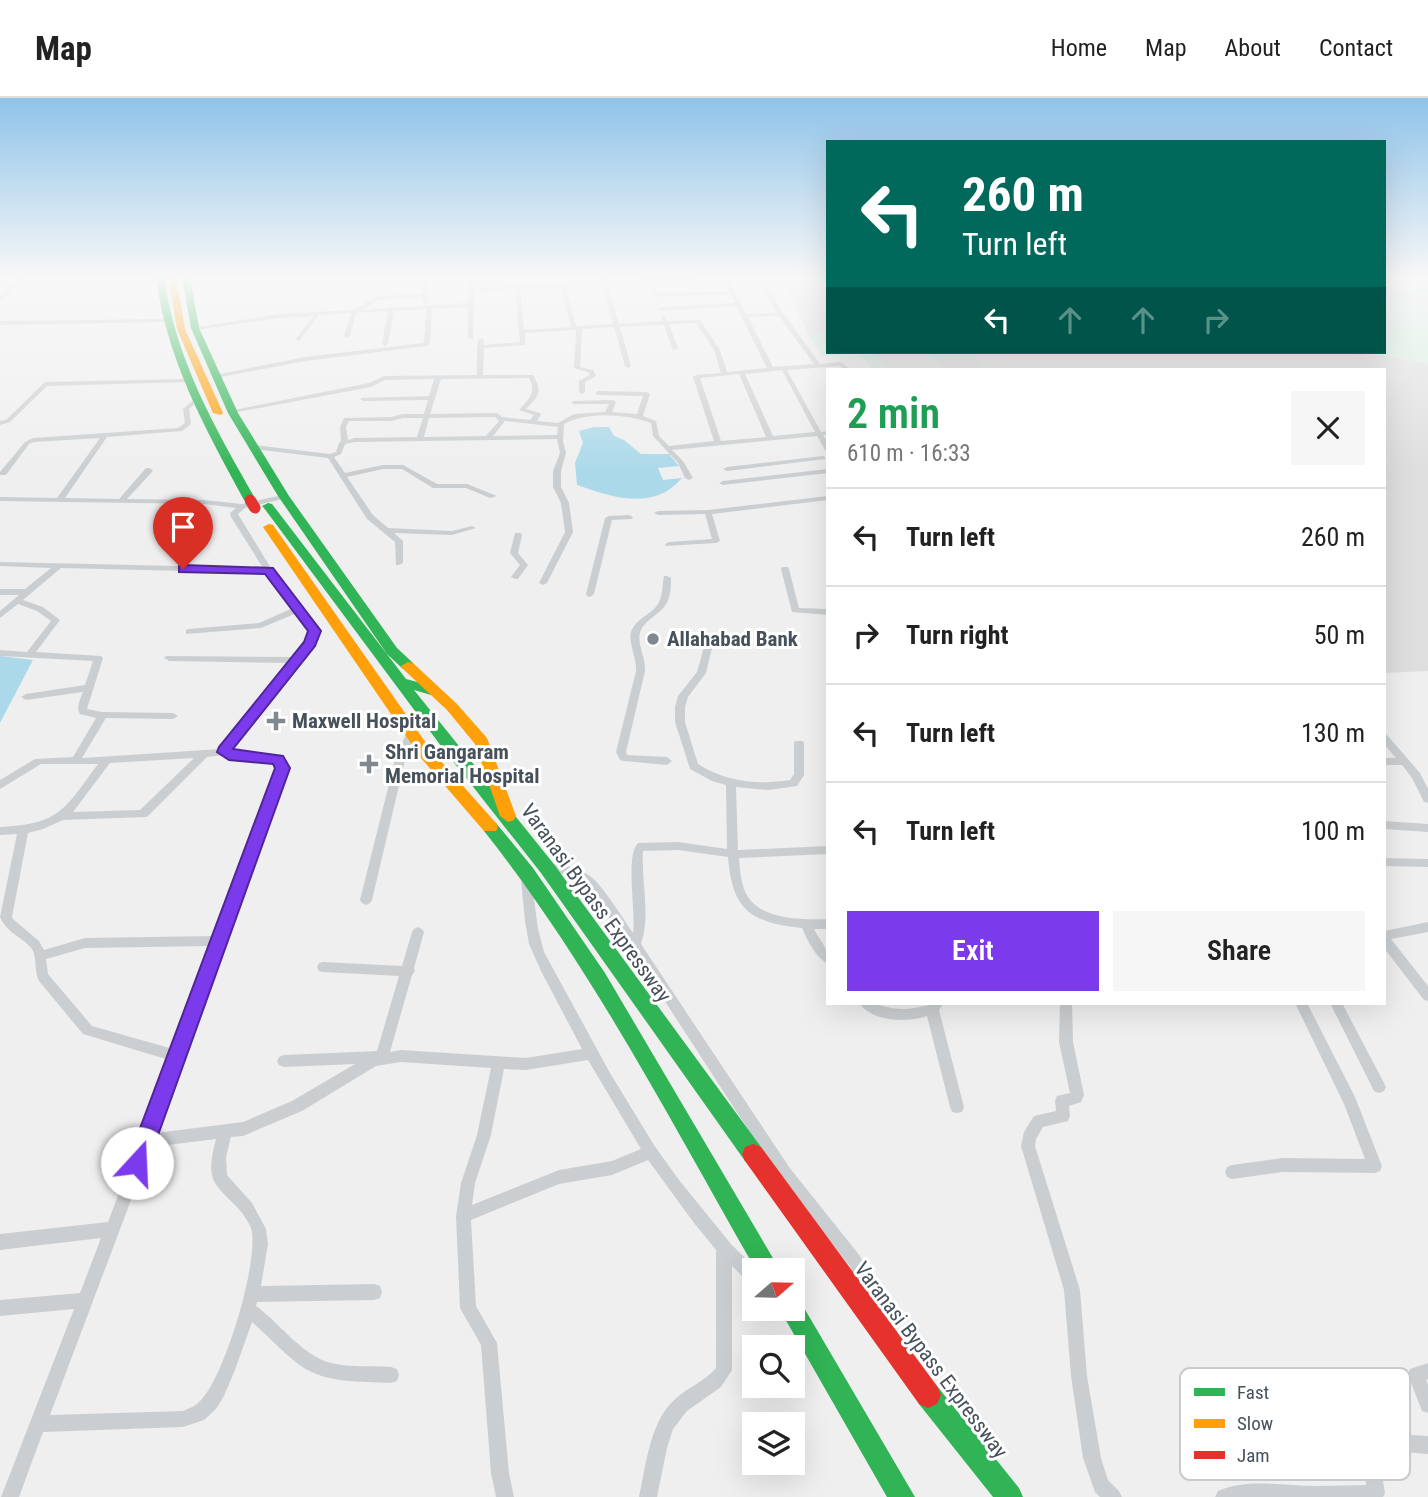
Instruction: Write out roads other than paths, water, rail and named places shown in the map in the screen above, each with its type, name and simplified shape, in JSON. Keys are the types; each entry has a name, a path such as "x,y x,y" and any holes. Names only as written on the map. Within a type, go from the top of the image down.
{"main road":[{"name":"Varanasi Bypass Expressway","path":"171,341 187,381 256,503 426,754 527,873 598,979 762,1258"},
{"name":"Varanasi Bypass Expressway","path":"186,341 256,503 404,683 446,742 508,816 904,1365 1010,1497"},
{"path":"201,341 232,411 254,447 392,651 452,707 482,742 508,816"},
{"path":"404,683 432,690"},
{"path":"798,1321 902,1497"}],"street":[{"path":"216,376 305,359 425,345 425,341"},
{"path":"480,376 481,344 522,345 522,341"},
{"path":"577,341 577,368 591,371 593,376 582,381 582,391"},
{"path":"622,341 628,366"},
{"path":"673,341 675,348"},
{"path":"712,341 724,373"},
{"path":"756,341 771,369"},
{"path":"803,341 824,367"},
{"path":"718,443 696,377 771,369 841,365 846,368"},
{"path":"667,448 823,433 784,369"},
{"path":"741,371 770,438"},
{"path":"420,438 438,376"},
{"path":"232,411 371,385 382,378 531,376 536,387 535,396 522,410 538,414 533,421"},
{"path":"0,423 8,421 45,384 187,381"},
{"path":"598,393 646,393 642,414 638,416"},
{"path":"363,399 431,398"},
{"path":"3,473 30,441 180,430 188,424 186,409 197,399"},
{"path":"574,403 612,402 608,414"},
{"path":"0,412 16,412"},
{"path":"254,447 330,456 339,453 345,442 343,427 346,419 489,414 502,419 560,424 570,421 574,416 638,416 654,422 656,436 681,462 689,478"},
{"path":"489,437 502,419"},
{"path":"543,583 569,532 565,503 557,487 563,453 560,424"},
{"path":"60,499 104,436"},
{"path":"345,442 420,438 560,437"},
{"path":"330,456 370,517 399,541 399,563"},
{"path":"727,469 825,458"},
{"path":"342,475 383,467 403,467 436,486 464,485 493,496"},
{"path":"121,501 149,470"},
{"path":"723,483 826,470"},
{"path":"225,752 311,643 315,631 269,570 234,513 256,503 285,496"},
{"path":"658,513 708,512 826,498"},
{"path":"0,499 256,503"},
{"path":"669,544 716,541 708,512"},
{"path":"590,594 609,518 629,517"},
{"path":"384,530 452,533 472,528"},
{"path":"515,577 524,565 514,551 518,535"},
{"path":"0,564 269,570"},
{"path":"0,615 58,566"},
{"path":"785,569 795,610 826,612"},
{"path":"667,578 667,594 663,604 637,628 635,634 641,663 621,752 624,758 667,761"},
{"path":"0,592 29,592"},
{"path":"18,601 40,609 57,620 30,654"},
{"path":"189,632 261,625 299,608"},
{"path":"710,640 701,673 683,695 680,722 694,766 715,780 732,784 793,783 799,775 799,743"},
{"path":"0,653 96,656 98,664 88,688 83,712 102,715 173,716"},
{"path":"169,658 296,660"},
{"path":"26,697 88,688"},
{"path":"77,760 102,715"},
{"path":"366,900 402,752 412,731"},
{"path":"1386,740 1416,776 1428,799"},
{"path":"0,785 39,761 106,761 225,752 278,759 282,768 146,1141 10,1497"},
{"path":"62,816 143,814 204,754"},
{"path":"0,831 43,827 62,816 106,761"},
{"path":"1386,761 1404,762"},
{"path":"732,784 734,855 739,890 750,906 781,919 806,924 826,924"},
{"path":"1386,825 1428,828"},
{"path":"23,830 6,882 6,917 9,925 32,942 40,956 43,977 88,1030 177,1056"},
{"path":"635,945 642,922 636,885 638,850 649,845 678,845 734,855 826,850"},
{"path":"1386,862 1428,863"},
{"path":"547,868 570,870 587,880 635,945 784,1172 855,1261 904,1365"},
{"path":"527,873 534,943 592,1053 652,1152 724,1249 742,1266"},
{"path":"806,924 814,941 826,956"},
{"path":"1386,937 1428,927"},
{"path":"146,1141 243,1129 297,1106 382,1058 418,932"},
{"path":"1386,940 1428,996"},
{"path":"40,956 85,943 220,941"},
{"path":"323,967 409,971"},
{"path":"868,1005 888,1013 914,1013 935,1006 957,1107"},
{"path":"1066,1005 1066,1042 1077,1095 1076,1098 1062,1101 1063,1116 1039,1121 1029,1137 1028,1146 1072,1290 1079,1376 1093,1465 1101,1486 1113,1497"},
{"path":"1232,1172 1283,1165 1375,1166 1350,1102 1301,1005"},
{"path":"1337,1005 1379,1087"},
{"path":"284,1060 401,1056 549,1063 592,1053"},
{"path":"499,1062 484,1135 468,1183 463,1216 468,1308 489,1343 500,1473 506,1497"},
{"path":"39,1424 183,1419 198,1414 211,1402 250,1302 260,1237 252,1215 220,1178 219,1157 225,1133"},
{"path":"463,1216 559,1177 612,1168 652,1152"},
{"path":"0,1242 113,1229"},
{"path":"648,1497 664,1433 671,1417 679,1406 718,1379 724,1370 724,1249"},
{"path":"250,1302 374,1292"},
{"path":"0,1308 86,1300"},
{"path":"250,1302 314,1365 340,1372 391,1375"},
{"path":"1428,1371 1416,1375 1428,1405"},
{"path":"1410,1443 1428,1444"},
{"path":"1224,1497 1255,1493 1376,1493 1374,1480"}],"water":[{"path":"609,427 614,436 624,440 641,454 669,454 679,466 658,468 663,480 682,478 659,495 633,499 577,485 575,463 583,443 579,431"},
{"path":"0,656 33,660 0,723"}],"place":[{"name":"Allahabad Bank","path":"653,639"},
{"name":"Maxwell Hospital","path":"276,721"},
{"name":"Shri Gangaram Memorial Hospital","path":"369,764"}]}
